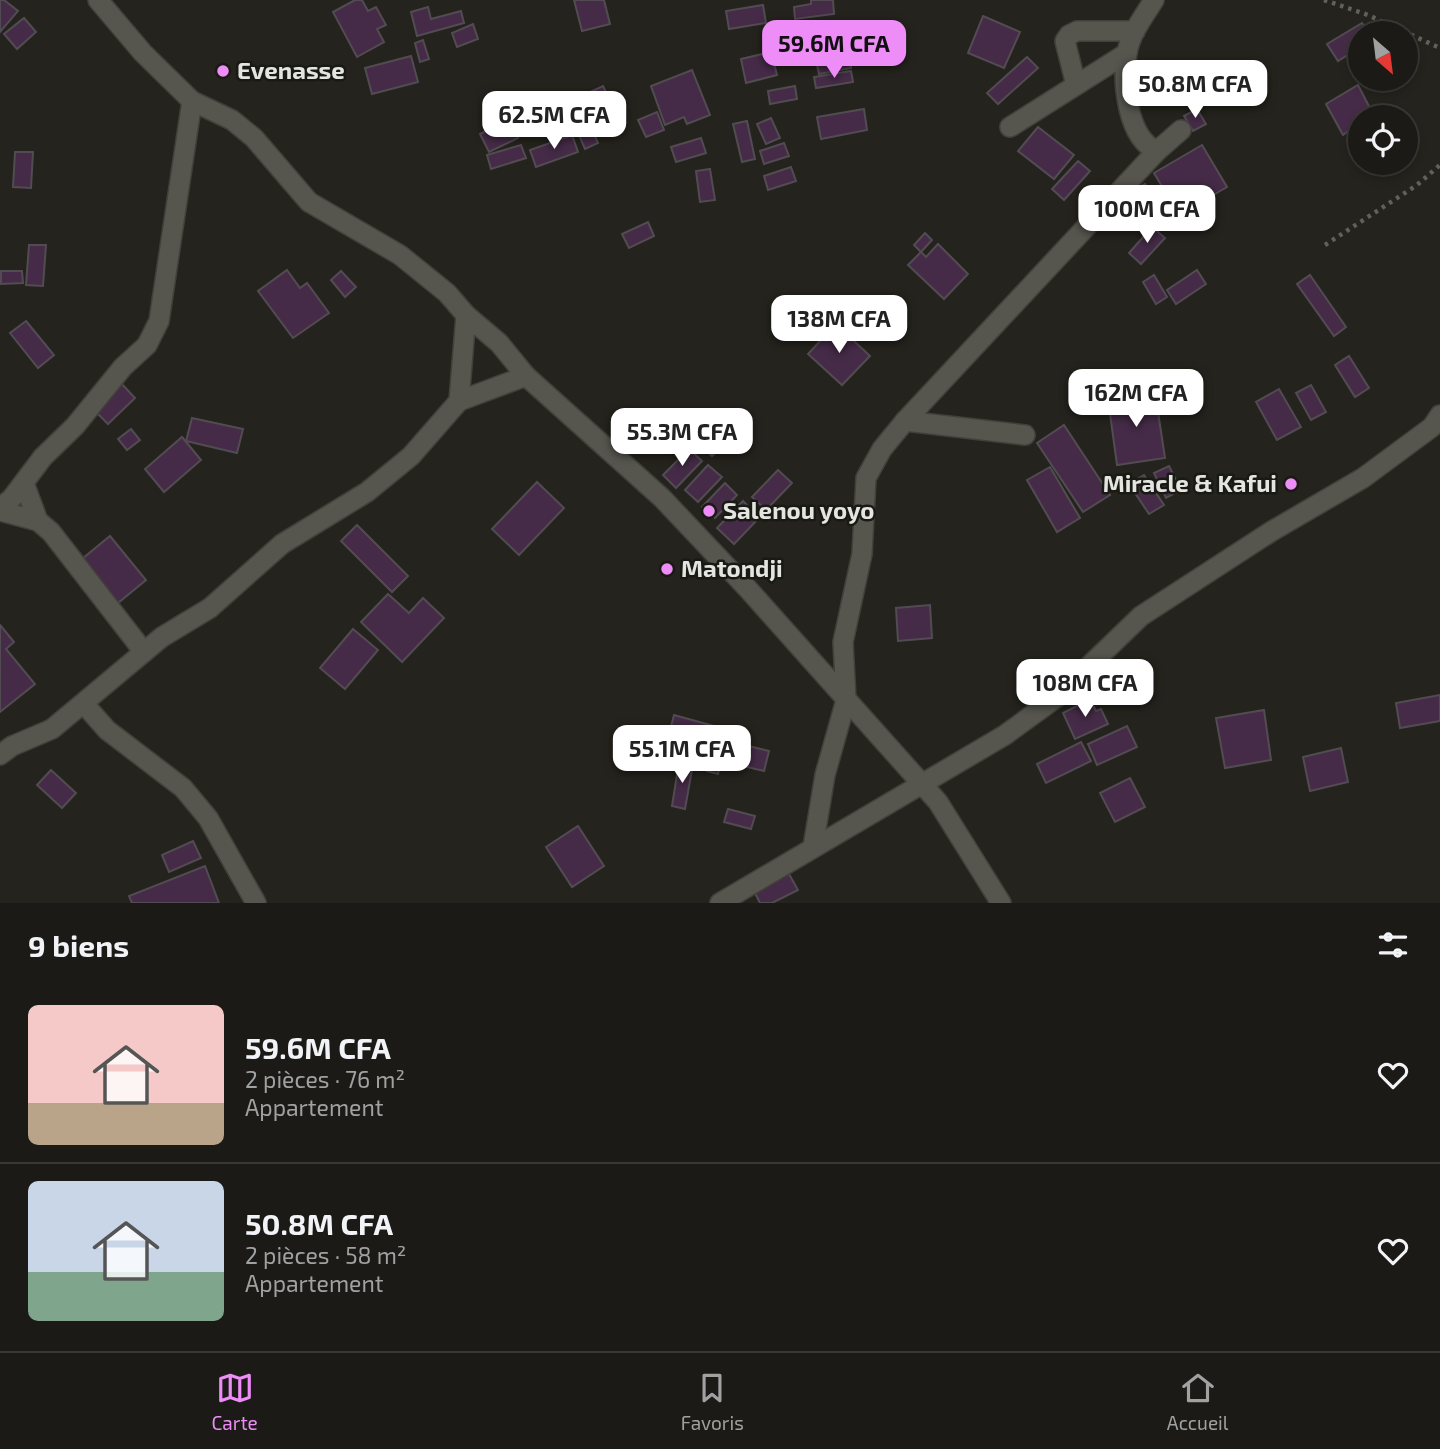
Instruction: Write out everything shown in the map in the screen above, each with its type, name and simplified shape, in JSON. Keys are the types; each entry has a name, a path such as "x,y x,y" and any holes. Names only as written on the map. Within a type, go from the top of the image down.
{"street":[{"path":"98,0 143,53 192,102 232,120 254,138 309,202 400,255 447,293 466,315 499,343 526,376 662,498 748,589 938,802 1001,903"},
{"path":"1154,0 1135,31 1127,53 1126,95 1131,118 1139,134 1151,149 1157,151"},
{"path":"1076,85 1065,41 1069,35 1077,31 1135,31"},
{"path":"1010,127 1127,53"},
{"path":"144,652 51,532 38,521 0,509 12,498 43,457 75,426 123,367 147,345 159,321 192,102"},
{"path":"813,847 825,775 845,700 843,642 862,554 866,478 882,449 905,421 1157,151 1181,130"},
{"path":"459,401 466,315"},
{"path":"0,755 12,746 52,729 162,637 210,608 282,544 367,492 411,456 459,401 526,376"},
{"path":"905,421 1025,435"},
{"path":"720,903 1005,735 1057,696 1141,616 1272,531 1363,478 1438,423"},
{"path":"23,483 38,521"},
{"path":"83,704 107,730 183,788 208,818 256,903"}],"path":[{"path":"1324,0 1368,15 1440,48"},
{"path":"1325,245 1417,185 1440,165"}],"building":[{"path":"0,0 18,11 0,32"},
{"path":"355,0 362,0 368,11 376,7 386,25 377,29 384,42 357,57 333,12"},
{"path":"574,0 604,0 610,24 582,31"},
{"path":"811,0 833,0 834,14 795,19 794,7 811,4"},
{"path":"763,5 766,23 729,29 726,11"},
{"path":"428,7 431,19 461,11 464,23 417,36 411,12"},
{"path":"983,16 1020,32 1004,68 968,53"},
{"path":"24,18 36,32 17,49 4,34"},
{"path":"473,24 478,39 457,47 452,33"},
{"path":"1348,31 1348,55 1338,61 1327,44"},
{"path":"423,40 429,59 420,62 415,43"},
{"path":"846,41 851,68 819,74 813,47"},
{"path":"771,52 777,75 746,83 741,59"},
{"path":"411,56 418,82 372,94 365,68"},
{"path":"1027,57 1038,68 998,104 987,93"},
{"path":"692,70 710,115 687,124 684,117 665,125 651,86"},
{"path":"851,71 853,82 816,88 814,77"},
{"path":"603,86 608,96 593,104 588,93"},
{"path":"795,86 797,99 770,104 768,91"},
{"path":"1348,91 1361,91 1368,105 1348,105 1348,131 1343,135 1326,104"},
{"path":"614,103 619,114 602,122 597,111"},
{"path":"583,109 598,143 585,149 570,115"},
{"path":"864,109 867,130 821,139 817,117"},
{"path":"1197,109 1206,124 1193,131 1184,116"},
{"path":"657,112 664,130 646,137 638,120"},
{"path":"532,116 538,129 529,133 523,120"},
{"path":"771,118 780,138 766,144 757,124"},
{"path":"509,120 518,138 489,152 480,134"},
{"path":"747,121 755,159 742,162 733,124"},
{"path":"1038,127 1074,155 1054,179 1018,151"},
{"path":"572,135 578,152 536,167 530,150"},
{"path":"701,138 706,153 676,162 671,147"},
{"path":"784,143 789,156 764,164 760,151"},
{"path":"521,145 526,158 491,169 487,155"},
{"path":"1202,145 1227,187 1179,215 1154,173"},
{"path":"15,152 33,152 31,188 13,187"},
{"path":"1078,161 1090,171 1064,200 1052,189"},
{"path":"791,167 796,181 768,190 764,176"},
{"path":"710,169 715,200 700,202 696,171"},
{"path":"1145,184 1162,216 1149,223 1132,191"},
{"path":"648,222 654,236 629,248 622,234"},
{"path":"1152,227 1165,238 1141,264 1129,253"},
{"path":"925,233 932,240 921,252 914,245"},
{"path":"938,244 968,274 944,299 908,265 921,252 926,257"},
{"path":"29,245 46,245 43,286 26,285"},
{"path":"287,270 300,288 307,283 329,313 293,338 258,291"},
{"path":"1197,270 1206,284 1176,304 1167,290"},
{"path":"1,271 22,271 23,283 1,284"},
{"path":"341,271 356,287 345,297 331,280"},
{"path":"1154,275 1167,297 1156,304 1143,282"},
{"path":"1310,275 1346,327 1334,336 1297,284"},
{"path":"26,321 54,355 38,368 10,333"},
{"path":"836,324 870,356 842,385 808,354"},
{"path":"1349,356 1369,388 1355,397 1335,365"},
{"path":"121,383 135,398 108,424 93,409"},
{"path":"1311,385 1326,412 1311,420 1296,393"},
{"path":"1279,389 1301,427 1277,440 1256,402"},
{"path":"1155,392 1165,458 1117,465 1108,399"},
{"path":"726,414 740,428 712,456 698,442"},
{"path":"192,418 243,429 237,453 186,441"},
{"path":"1064,425 1110,495 1083,512 1037,443"},
{"path":"131,429 140,440 127,450 118,439"},
{"path":"182,437 201,460 164,492 145,469"},
{"path":"689,449 702,461 676,488 663,475"},
{"path":"708,465 722,477 698,502 685,490"},
{"path":"1169,466 1181,490 1166,498 1154,473"},
{"path":"1050,467 1080,518 1057,532 1027,480"},
{"path":"778,470 792,483 766,510 752,497"},
{"path":"1144,475 1164,505 1149,514 1129,484"},
{"path":"537,482 564,508 519,555 492,529"},
{"path":"725,483 737,495 715,518 702,507"},
{"path":"743,501 759,518 734,544 717,528"},
{"path":"357,525 408,576 392,592 341,541"},
{"path":"110,536 146,580 118,603 82,559"},
{"path":"388,594 409,613 423,598 444,618 402,662 361,622"},
{"path":"930,605 932,638 898,641 896,608"},
{"path":"0,625 14,642 6,649 35,684 0,712"},
{"path":"353,629 378,650 345,689 320,668"},
{"path":"1440,695 1440,721 1400,728 1396,703"},
{"path":"1090,699 1096,711 1101,709 1108,724 1075,739 1063,713"},
{"path":"1264,710 1271,760 1225,768 1216,718"},
{"path":"674,715 714,726 705,760 665,750"},
{"path":"1127,726 1137,747 1097,765 1088,744"},
{"path":"716,738 769,751 764,771 730,763 731,757 723,755 718,774 707,771"},
{"path":"1081,742 1091,761 1046,783 1037,764"},
{"path":"1341,748 1348,782 1310,791 1303,757"},
{"path":"679,762 693,764 685,809 672,806"},
{"path":"51,770 76,793 62,808 37,785"},
{"path":"1130,778 1145,807 1115,822 1100,793"},
{"path":"728,809 755,816 751,829 724,822"},
{"path":"578,826 604,866 572,887 546,847"},
{"path":"193,841 201,858 169,872 162,855"},
{"path":"205,866 219,903 132,903 129,896"},
{"path":"789,874 798,890 772,903 760,903 754,891"}],"place":[{"name":"Evenasse","path":"223,71"},
{"name":"Miracle & Kafui","path":"1291,484"},
{"name":"Salenou yoyo","path":"709,511"},
{"name":"Matondji","path":"667,569"}]}
